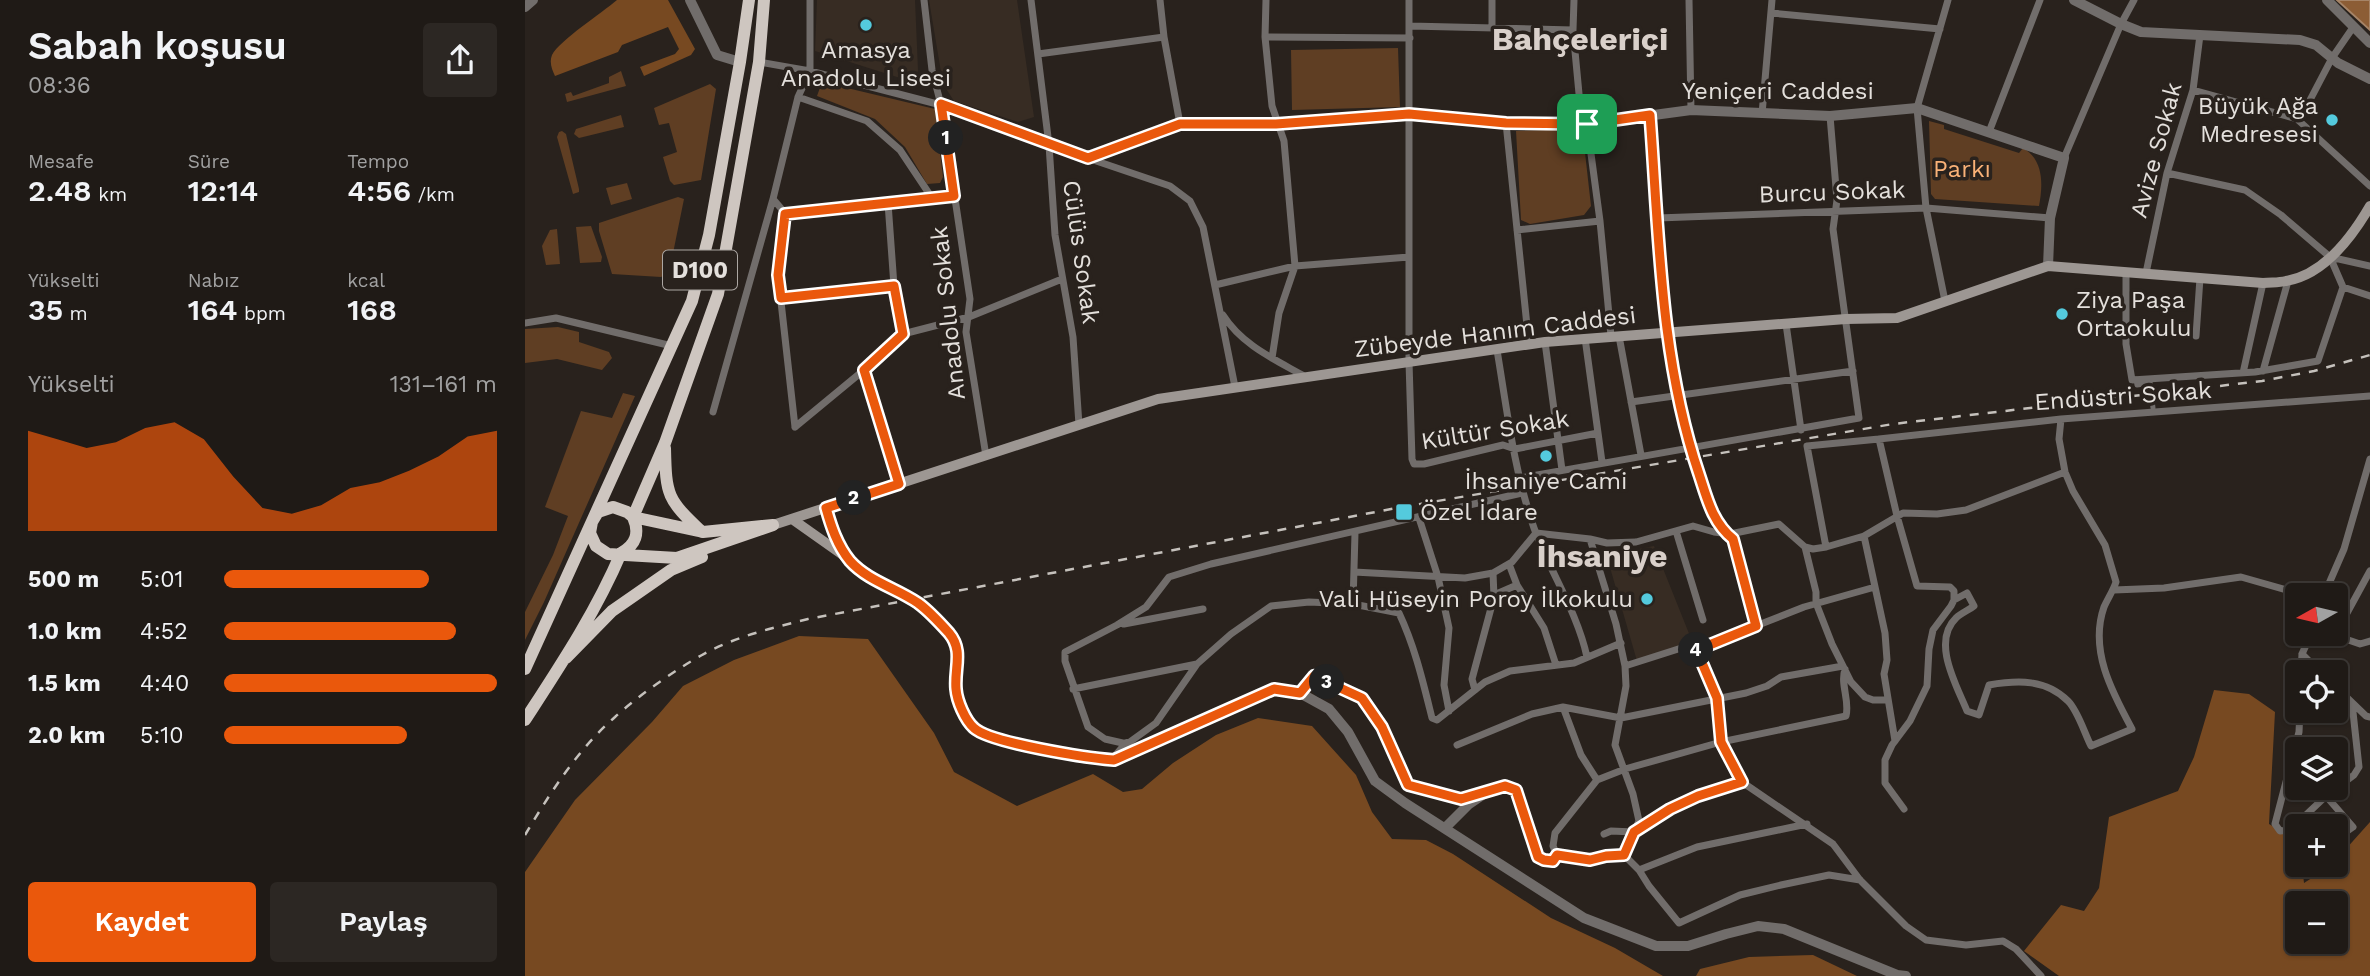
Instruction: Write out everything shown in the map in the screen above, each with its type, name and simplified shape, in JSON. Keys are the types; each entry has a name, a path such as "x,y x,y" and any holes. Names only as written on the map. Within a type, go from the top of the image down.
{"highway":[{"name":"D100","path":"525,668 692,301 709,236 749,0"},
{"name":"D100","path":"525,720 566,658 609,581 621,553 635,541 637,533 633,517 665,443 717,294 759,62 764,0"},
{"path":"665,443 666,482 674,506 703,532"},
{"path":"613,507 621,508 633,517 703,532 773,525 677,558 608,554 596,546 590,533 592,522 599,512 613,507"},
{"path":"566,658 612,611 671,570 773,525"}],"main road":[{"name":"Zübeyde Hanım Caddesi","path":"773,525 1158,399 1545,342 1846,319 1896,318 2047,266 2263,283 2288,281 2313,271 2330,257 2359,225 2370,206"},
{"path":"826,508 833,533 850,560"},
{"path":"792,519 850,560"}],"street":[{"path":"525,7 533,0"},
{"path":"690,0 717,55 740,62"},
{"path":"713,412 773,199 798,97 810,71 810,0"},
{"name":"Anadolu Sokak","path":"924,0 932,70 941,104 970,299 966,332 986,456"},
{"name":"Cülüs Sokak","path":"1031,0 1049,145 1055,235 1073,337 1079,425"},
{"path":"1160,0 1180,124"},
{"path":"1266,0 1265,37 1272,106 1284,141 1295,266 1279,313 1272,358"},
{"path":"1409,0 1409,362"},
{"path":"1492,0 1492,27"},
{"path":"1574,0 1573,30 1581,115 1587,124 1615,336 1641,455"},
{"path":"1689,0 1691,110"},
{"path":"1762,114 1772,0"},
{"path":"1945,302 1926,208 1917,108 1948,0"},
{"path":"1989,132 2040,0"},
{"path":"2074,0 2141,32 2300,40 2316,45 2332,58 2370,79"},
{"path":"2047,266 2050,218 2064,158 2121,24 2134,0"},
{"path":"2327,0 2370,43"},
{"path":"1771,13 1940,29"},
{"path":"1410,26 1573,30"},
{"path":"2299,121 2332,58 2354,26"},
{"name":"Avize Sokak","path":"2146,274 2167,173 2193,90 2200,35"},
{"path":"1038,54 1164,37"},
{"path":"1265,37 1410,38"},
{"path":"759,62 810,71 941,104 1049,145 1170,186 1190,201 1203,227 1235,387"},
{"path":"2193,90 2299,121 2370,186"},
{"path":"798,97 867,121 900,150 932,198"},
{"name":"Yeniçeri Caddesi","path":"1088,158 1180,124 1276,124 1409,114 1506,123 1587,124 1691,110 1831,116 1917,108 2064,158"},
{"path":"1650,115 1666,333 1690,447 1710,510 1726,534 1733,539 1756,626"},
{"path":"1520,478 1859,418 1833,229 1837,201 1831,116"},
{"path":"1506,123 1529,345"},
{"path":"2167,173 2245,190 2281,215 2330,257 2343,287 2370,296"},
{"path":"785,214 954,196"},
{"path":"773,199 785,214 778,275 795,427 903,334 969,317 1062,279"},
{"path":"888,203 894,286 903,334"},
{"name":"Burcu Sokak","path":"1658,218 1926,208 2050,218"},
{"path":"1517,230 1600,221"},
{"path":"1215,285 1295,266 1409,257"},
{"path":"2330,257 2370,266"},
{"name":"Endüstri Sokak","path":"2126,272 2126,344 2132,380 2243,373 2318,362 2343,287"},
{"path":"2196,336 2200,278"},
{"path":"2263,371 2288,281"},
{"path":"2243,373 2263,283"},
{"path":"781,298 894,286"},
{"path":"1219,308 1232,329 1255,349 1304,376"},
{"path":"525,323 556,318 672,346"},
{"path":"1786,324 1801,430"},
{"path":"1585,338 1602,462"},
{"path":"1545,342 1562,470"},
{"path":"1496,350 1522,493 1536,533 1582,633 1587,657"},
{"name":"Kültür Sokak","path":"1409,362 1414,464 1503,445 1514,449 1598,433"},
{"path":"864,370 899,484"},
{"path":"1631,402 1853,370"},
{"path":"2136,379 2137,385 2150,383 2154,410"},
{"name":"Endüstri Sokak","path":"1826,547 1807,446 2154,410 2370,397"},
{"path":"1904,809 1885,783 1885,760 1910,721 1927,685 1933,629 1954,600 1967,593 1974,606 1955,619 1948,630 1945,645 1949,666 1967,712 1979,715 1989,685 2015,681 2045,685 2069,702 2091,746 2131,729 2103,670 2099,640 2104,608 2116,582 2105,545 2073,491 2065,472 2059,439 2061,419"},
{"path":"1879,439 1917,586 1949,587 1954,592 1954,600"},
{"path":"2329,583 2344,549 2370,459"},
{"path":"1536,533 1607,543 1636,542 1693,526 1726,534 1779,524 1805,547 1814,549 1864,536 1903,513 1937,514 1966,510 2065,472"},
{"path":"1127,744 1105,739 1088,727 1073,689 1065,652 1146,607 1169,577 1211,564 1522,493"},
{"path":"1419,518 1438,577 1449,628 1444,685 1449,711"},
{"path":"1676,531 1703,620"},
{"path":"1353,604 1355,533"},
{"path":"1354,572 1465,578 1493,573 1509,564 1536,533"},
{"path":"1864,536 1885,633 1887,660 1884,674 1895,741"},
{"path":"1591,539 1625,666 1626,685 1615,745 1633,794 1639,821 1624,855"},
{"path":"1805,547 1815,584 1816,603 1851,682 1865,697 1887,700"},
{"path":"850,560 865,574 920,604 950,634 959,649 956,690 963,712 974,729 1001,740 1094,759 1114,760 1274,689 1300,693 1329,709 1348,732 1375,781 1584,918 1656,946 1688,946 1758,926 1784,929 1897,975 1906,976"},
{"path":"1509,564 1517,585 1544,628 1556,665"},
{"path":"2349,609 2370,571"},
{"path":"1475,690 1472,680 1493,595 1493,573"},
{"path":"2114,590 2164,588 2241,577 2285,590"},
{"path":"1493,595 1517,585"},
{"path":"1625,666 1694,644 1702,648 1816,603 1875,587"},
{"path":"1114,760 1127,744 1156,723 1197,664 1231,634 1272,606 1309,602 1353,604 1399,613 1424,681 1432,718 1439,720 1485,682 1510,671 1574,663 1621,643"},
{"path":"1117,625 1203,609"},
{"path":"2349,640 2360,644 2370,641"},
{"path":"1694,644 1717,698 1721,742 1742,782 1833,844 1860,880 1906,926 1926,940 1966,944 2003,941 2016,949 2041,976"},
{"path":"2302,660 2306,646"},
{"path":"2302,654 2308,660"},
{"path":"1073,689 1197,664"},
{"path":"1457,746 1532,714 1563,707 1621,718 1746,693 1767,686 1781,677 1844,667"},
{"path":"1557,855 1553,846 1555,833 1597,780 1625,769 1721,742 1846,716 1848,710 1844,667"},
{"path":"1300,693 1314,676 1362,698 1382,727 1408,785 1461,799 1505,786 1516,790 1538,857 1553,861 1557,855"},
{"path":"2348,699 2370,716"},
{"path":"2348,780 2358,767 2353,703"},
{"path":"1563,707 1581,755 1597,780"},
{"path":"1604,834 1611,831 1634,832 1670,809 1698,796 1742,782"},
{"path":"2285,786 2275,824 2280,831 2290,830 2322,800"},
{"path":"1445,828 1469,804 1491,789"},
{"path":"2329,800 2342,814"},
{"path":"1639,870 1697,847 1807,824"},
{"path":"1557,855 1590,860 1624,855 1639,870 1679,923 1740,895 1781,885 1829,876 1860,880"}],"shaded area":[{"path":"617,0 668,0 695,49 691,55 644,76 640,67 675,54 679,49 668,27 622,45 618,52 555,76 551,60 556,49"},
{"name":"Amasya Anadolu Lisesi","path":"817,0 915,0 918,70 916,83 815,51"},
{"path":"929,0 1017,0 1034,117 1018,122 954,101 943,84"},
{"path":"2337,0 2370,0 2370,30"},
{"name":"Vali Hüseyin Poroy İlkokulu","path":"1654,546 1692,641 1637,661 1609,564 1617,553"},
{"path":"799,636 868,639 934,733 954,772 1017,806 1093,774 1123,792 1142,789 1173,763 1216,735 1258,718 1312,726 1356,775 1372,812 1392,839 1426,840 1453,854 1551,918 1615,948 1663,976 525,976 525,872 575,800 652,722 683,686 734,660"},
{"path":"2214,690 2249,694 2275,712 2269,824 2285,833 2285,877 2303,877 2304,883 2313,877 2348,877 2348,847 2370,822 2370,976 2059,976 2024,951 2061,905 2084,911 2099,888 2109,817 2178,791 2194,757"},
{"path":"1813,955 1857,976 1696,976 1700,969 1749,957"}],"green space":[{"path":"1398,48 1400,107 1292,110 1291,50"},
{"path":"621,71 626,86 567,102 565,94 571,92 573,96 609,83 609,77"},
{"path":"822,82 935,109 943,177 940,183 927,184 905,147 875,119 817,96"},
{"path":"710,84 716,89 701,180 674,185 670,181 663,157 677,152 669,123 659,125 654,108"},
{"path":"621,115 624,127 579,138 574,134 576,129"},
{"name":"Parkı","path":"1929,121 1944,125 1944,129 2019,153 2023,148 2030,153 2040,174 2039,206 1935,199 1931,194"},
{"path":"1575,129 1583,135 1591,206 1584,215 1530,224 1521,220 1516,131"},
{"path":"562,131 566,134 579,189 579,192 573,194 557,137"},
{"path":"627,183 632,199 611,205 606,188"},
{"path":"678,197 684,199 669,273 661,277 612,274 599,223"},
{"path":"591,226 602,257 601,262 580,263 576,227"},
{"path":"557,229 560,264 546,265 542,246 550,230"},
{"path":"558,327 579,332 579,342 609,352 612,358 602,370 557,359 525,363 525,329"},
{"path":"623,393 635,396 525,640 525,612 553,555 568,516 545,507 581,411 612,418"}],"railway":[{"path":"525,835 577,757 624,709 702,655 740,638 781,626 1402,507 1893,424 2262,381 2314,371 2370,355"}],"place":[{"name":"Amasya Anadolu Lisesi","path":"866,25"},
{"name":"Büyük Ağa Medresesi","path":"2332,120"},
{"name":"Ziya Paşa Ortaokulu","path":"2062,314"},
{"name":"İhsaniye Cami","path":"1546,456"},
{"name":"Özel İdare","path":"1404,512"},
{"name":"Vali Hüseyin Poroy İlkokulu","path":"1647,599"}],"district":[{"name":"Bahçeleriçi","path":"1580,39"},
{"name":"İhsaniye","path":"1602,556"}],"route":[{"path":"941,104 1088,158 1180,124 1276,124 1409,114 1506,123 1587,124 1650,115 1666,333 1690,447 1710,510 1726,534 1733,539 1756,626 1702,648 1694,644 1717,698 1721,742 1742,782 1698,796 1670,809 1634,832 1624,855 1590,860 1557,855 1553,861 1538,857 1516,790 1505,786 1461,799 1408,785 1382,727 1362,698 1314,676 1300,693 1274,689 1114,760 1094,759 1001,740 974,729 963,712 956,690 959,649 950,634 920,604 865,574 850,560 833,533 826,508 899,484 864,370 903,334 894,286 781,298 778,275 785,214 954,196 941,104"}]}
